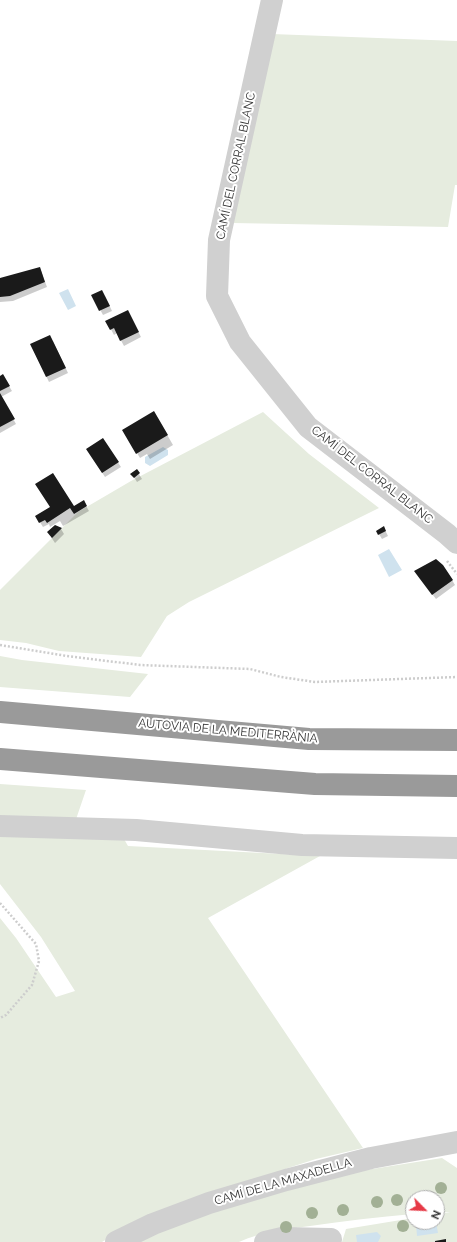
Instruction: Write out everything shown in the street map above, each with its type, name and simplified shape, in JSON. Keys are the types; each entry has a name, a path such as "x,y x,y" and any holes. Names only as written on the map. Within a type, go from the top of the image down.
{"highway":[{"name":"AUTOVIA DE LA MEDITERRÀNIA","path":"0,712 309,738 457,740"},
{"path":"0,759 315,784 457,786"}],"street":[{"name":"CAMÍ DEL CORRAL BLANC","path":"272,0 219,240 217,296 240,342 308,427 447,534 457,544"},
{"path":"0,826 136,830 302,845 457,848"},
{"name":"CAMÍ DE LA MAXADELLA","path":"116,1242 153,1224 209,1203 286,1180 371,1158 457,1142"},
{"path":"265,1242 282,1238 331,1240"}],"path":[{"path":"0,645 68,656 140,665 250,669 281,677 315,682 457,678"},
{"path":"0,903 36,944 39,960 32,985 6,1015 0,1018"}],"shaded area":[{"path":"272,34 457,41 457,185 455,185 448,227 233,223"},
{"path":"263,412 309,454 379,508 189,602 167,616 141,657 59,651 26,643 0,640 0,590 78,512 131,481"},
{"path":"0,656 22,660 148,674 130,697 0,687"},
{"path":"0,784 86,790 73,828 0,826"},
{"path":"0,831 124,839 128,846 320,856 208,918 363,1148 316,1159 288,1168 115,1234 102,1242 0,1242 0,918 16,938 56,997 75,991 41,937 0,884"},
{"path":"442,1158 457,1168 457,1242 342,1242 346,1229 405,1219 405,1230 445,1230 445,1213 450,1212 445,1212 445,1190 405,1190 405,1215 361,1219 282,1230 265,1233 239,1242 138,1242 174,1223 276,1192 366,1170"}],"water":[{"path":"68,289 76,306 68,310 59,293"},
{"path":"163,447 168,450 168,455 150,466 145,463 145,457"},
{"path":"389,549 402,570 389,577 378,555"},
{"path":"416,1230 437,1230 438,1233 417,1236"},
{"path":"377,1232 381,1236 378,1242 357,1242 356,1235"}],"building":[{"path":"40,267 45,282 10,296 0,297 0,278"},
{"path":"102,290 110,306 99,311 91,295"},
{"path":"128,310 139,332 120,341 114,328 110,330 105,321"},
{"path":"50,335 66,368 46,377 30,344"},
{"path":"3,374 10,386 0,391 0,376"},
{"path":"0,393 15,419 0,427"},
{"path":"154,411 168,435 136,454 122,430"},
{"path":"103,438 119,462 102,473 86,449"},
{"path":"137,469 140,473 134,478 130,474"},
{"path":"53,473 74,506 84,500 87,506 74,514 70,508 47,523 45,520 39,523 35,516 50,507 35,484"},
{"path":"55,525 62,528 52,538 47,532"},
{"path":"384,526 386,531 378,535 376,531"},
{"path":"436,559 443,565 453,580 432,595 414,571"},
{"path":"446,1239 446,1242 435,1242 435,1241"}]}
